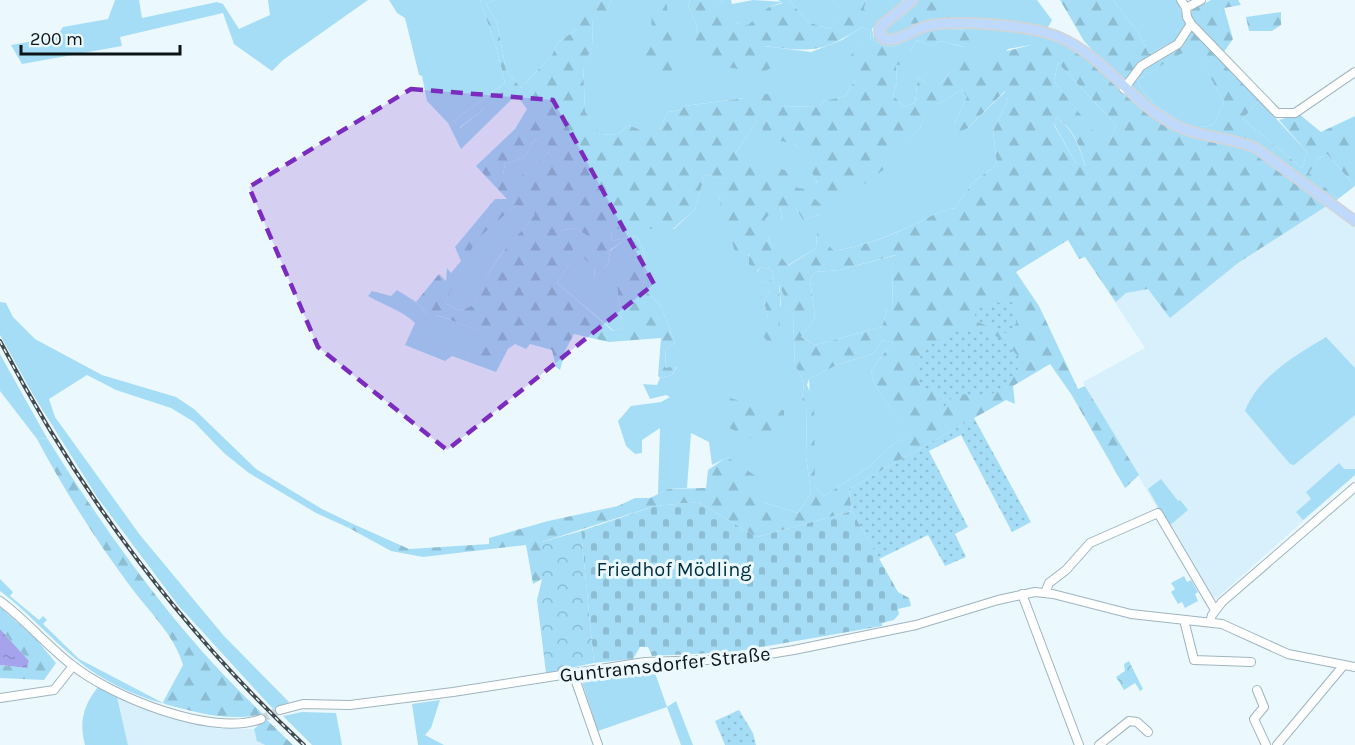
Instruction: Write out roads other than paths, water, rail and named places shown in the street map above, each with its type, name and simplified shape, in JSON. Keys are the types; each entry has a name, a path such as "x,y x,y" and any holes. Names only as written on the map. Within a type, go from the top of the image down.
{"main road":[{"path":"913,0 881,26 879,32 884,39 893,40 923,26 944,24 1007,26 1064,38 1083,49 1124,89 1174,125 1192,133 1239,140 1256,148 1355,221"}],"street":[{"path":"1181,0 1191,24 1277,113 1295,113 1355,72"},
{"path":"1186,8 1201,0"},
{"path":"1124,89 1140,66 1178,44 1191,24"},
{"path":"1210,622 1215,610 1355,487"},
{"path":"1045,593 1049,583 1066,570 1090,543 1158,513 1215,610"},
{"name":"Guntramsdorfer Straße","path":"280,710 303,704 350,705 411,698 645,662 738,659 916,625 1022,594 1045,593 1131,614 1210,622 1238,630 1288,654 1355,667"},
{"path":"1022,594 1079,745"},
{"path":"0,601 73,666 130,699 233,726 261,719"},
{"path":"1184,620 1194,660 1251,662"},
{"path":"0,698 54,690 73,666"},
{"path":"1277,745 1343,666"},
{"path":"573,673 598,745"},
{"path":"1257,690 1264,707 1254,719 1266,745"},
{"path":"1099,745 1129,722 1137,722 1148,732"}],"water":[{"path":"0,629 29,661 27,668 0,665"}],"tunnel":[{"path":"261,719 280,710"}],"railway":[{"path":"0,341 63,451 135,556 215,654 304,745"}],"park label":[{"name":"Friedhof Mödling","path":"674,569"}]}
